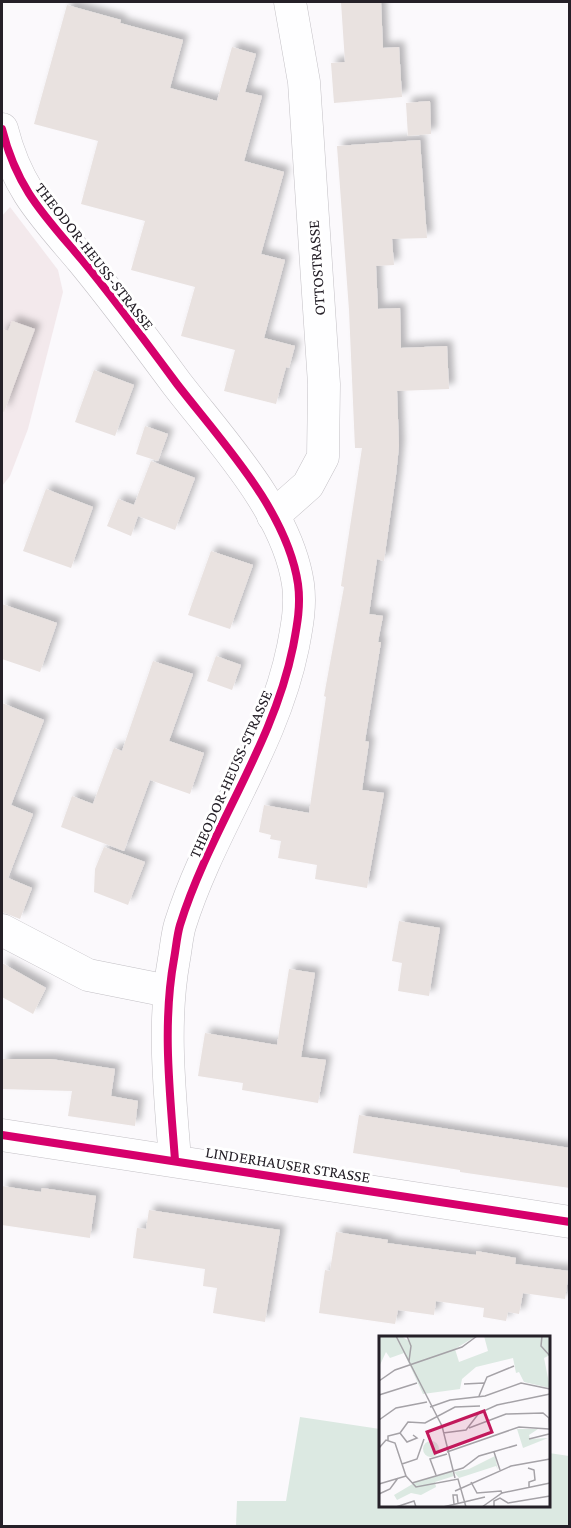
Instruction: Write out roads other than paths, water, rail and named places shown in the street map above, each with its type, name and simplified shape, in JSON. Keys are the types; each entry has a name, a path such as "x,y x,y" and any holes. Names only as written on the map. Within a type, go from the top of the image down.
{"street":[{"name":"OTTOSTRASSE","path":"273,516 308,485 323,457 324,384 304,82 290,2"},
{"name":"THEODOR-HEUSS-STRASSE","path":"2,129 13,167 33,202 131,323 244,472 273,516 289,549 298,585 299,619 276,709 196,883 179,926 168,991 168,1065 175,1160"},
{"path":"2,930 88,975 168,991"},
{"name":"LINDERHAUSER STRASSE","path":"2,1135 570,1222"}]}
